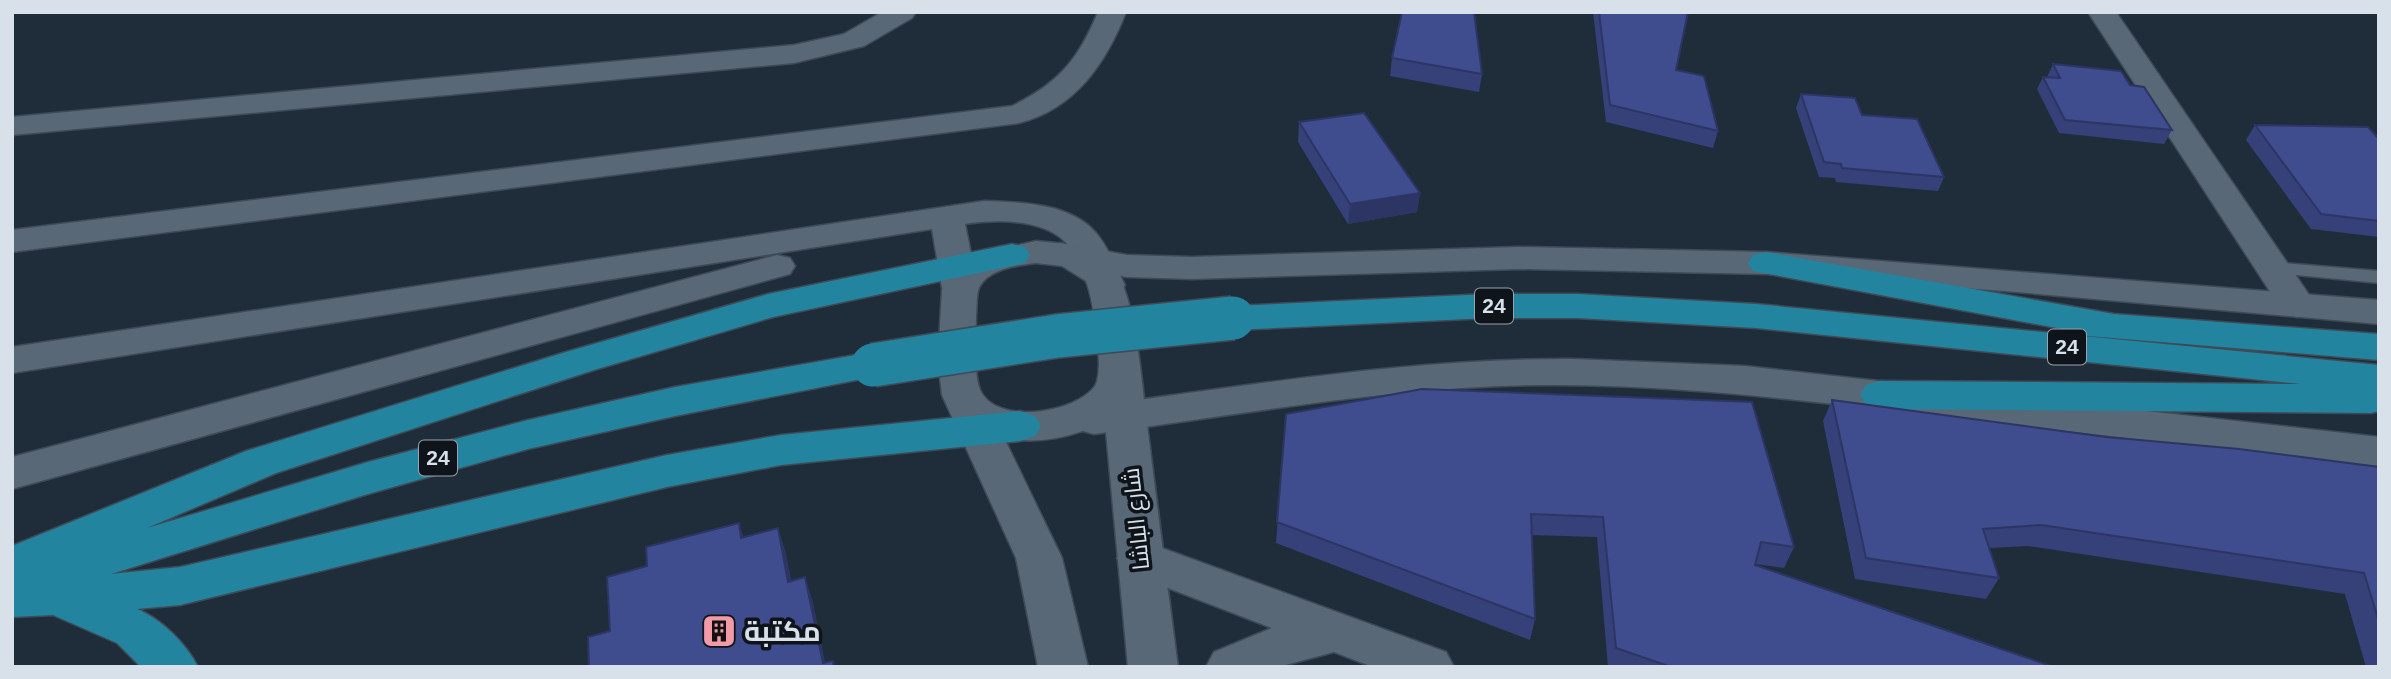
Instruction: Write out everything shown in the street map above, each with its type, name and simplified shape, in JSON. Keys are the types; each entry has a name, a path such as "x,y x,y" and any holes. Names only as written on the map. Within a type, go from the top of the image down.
{"main road":[{"path":"12,565 250,466 373,426 953,252 1012,255"},
{"path":"1766,263 2110,325"},
{"name":"24","path":"12,587 336,486 631,410 873,365 1057,336 1233,318 1489,306 1590,307 1756,316 2379,379"},
{"name":"24","path":"1756,316 1910,316 2110,325 2379,347"},
{"path":"1880,395 2379,399"},
{"path":"12,598 59,597 180,586 641,477 768,452 1004,420"},
{"path":"59,597 134,629 173,667"}],"street":[{"path":"12,126 794,54 854,40 902,12"},
{"path":"12,241 1018,114 1046,102 1070,85 1105,32 1112,12"},
{"path":"2102,12 2297,305"},
{"path":"1087,266 1082,238 1056,222 1022,212 984,211 953,252 957,376 961,394 1004,420 1075,418 1097,406 1113,390 1120,371"},
{"path":"12,360 953,252"},
{"path":"12,473 751,271 953,252"},
{"path":"1012,255 1036,252 1087,266 1192,268 1519,258 1766,263 2379,312"},
{"name":"شارع الباشا","path":"1087,266 1120,371 1153,667"},
{"path":"1004,420 1124,416 1423,380 1547,372 1645,374 1880,395 2379,452"},
{"path":"1004,420 1063,667"},
{"path":"1140,558 1429,667"},
{"path":"1231,667 1266,650 1301,638 1338,631"}],"lane":[{"path":"2272,268 2379,276"}],"building":[{"path":"1402,12 1474,12 1482,74 1392,58"},
{"path":"1599,12 1688,12 1676,70 1704,76 1718,131 1610,105"},
{"path":"2053,64 2121,71 2130,85 2144,87 2172,130 2065,120 2043,77 2060,78"},
{"path":"1801,94 1855,98 1862,115 1917,119 1944,177 1842,168 1841,164 1824,162"},
{"path":"1364,113 1420,193 1350,204 1299,122"},
{"path":"2255,125 2368,127 2379,139 2379,221 2321,214"},
{"path":"1422,389 1752,402 1794,547 1761,542 1755,565 2054,667 1671,667 1616,648 1603,517 1531,514 1535,619 1277,522 1286,414"},
{"path":"1832,400 2106,437 2239,449 2379,467 2379,622 2364,573 2041,525 1983,529 1999,578 1866,558"},
{"name":"مكتبة","path":"739,523 741,538 778,528 788,582 805,577 823,663 833,661 834,667 589,667 588,637 610,631 607,577 647,566 646,547"}],"place":[{"name":"مكتبة","path":"719,631"}]}
